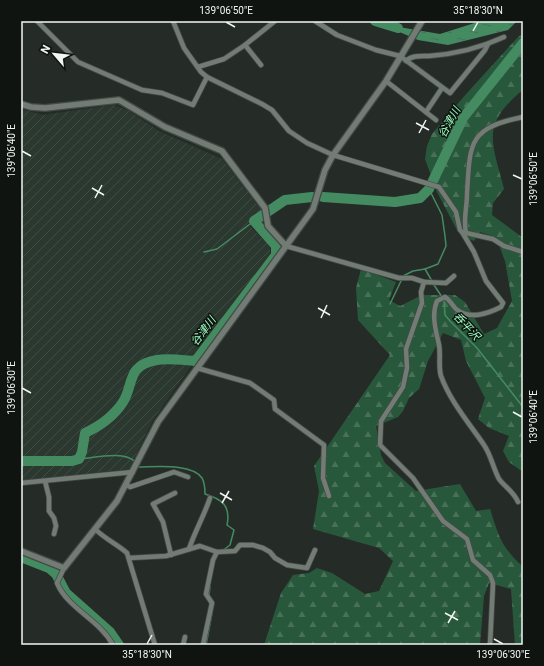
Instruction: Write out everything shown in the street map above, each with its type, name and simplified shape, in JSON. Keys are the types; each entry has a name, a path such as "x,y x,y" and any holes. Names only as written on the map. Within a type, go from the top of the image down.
{"street":[{"path":"37,21 78,62 142,90 162,93 193,105 207,77"},
{"path":"173,21 184,48 207,77 272,110 297,137 333,156 439,187 456,212 460,230 464,233 474,252 486,281 503,303 501,307 493,311 475,316 462,313 445,297 438,301 436,305 435,334 439,345 440,374 446,387 465,418 485,447 499,479 515,496 518,502"},
{"path":"198,67 224,58 245,45 275,21"},
{"path":"315,21 337,35 376,50 400,56 450,93 485,50 488,44"},
{"path":"113,645 105,634 62,594 57,583 64,568 117,501 158,422 313,209 325,170 333,156 386,81 422,21"},
{"path":"406,61 412,57 457,53 488,44 504,37"},
{"path":"245,45 261,65"},
{"path":"386,81 436,120"},
{"path":"426,112 442,88"},
{"path":"21,104 40,108 119,100 165,127 222,151 266,208 268,226 286,246 399,278 412,278 424,282 446,283 454,276"},
{"path":"464,233 469,165 471,150 475,140 484,131 496,124 523,117"},
{"path":"464,233 493,239 504,246 523,252"},
{"path":"424,282 421,292 422,303 406,349 407,368 403,387 381,421 380,446 413,478 444,521 467,539 473,560 490,575 493,583 490,645"},
{"path":"197,368 250,383 274,400 275,409 324,445 323,478 329,496"},
{"path":"21,483 133,472"},
{"path":"126,485 130,487 174,472 188,477"},
{"path":"45,481 49,497 49,511 56,526 54,534"},
{"path":"171,555 163,522 153,504 175,492"},
{"path":"188,549 194,531 204,515 210,498"},
{"path":"96,529 103,537 117,544 127,553 155,645"},
{"path":"129,558 171,555 200,546 217,552 235,551 240,545 253,545 270,552 275,558 287,565 307,568 315,550"},
{"path":"21,552 64,568"},
{"path":"203,645 212,603 206,594 213,560 217,552"},
{"path":"183,645 185,638"}],"shaded area":[{"path":"113,105 127,110 159,131 222,159 262,211 248,224 270,247 270,254 153,420 129,469 21,481 21,109 43,115"}],"green space":[{"path":"523,35 523,90 509,102 500,113 495,124 493,135 493,146 504,189 493,203 492,215 523,238 523,472 509,462 503,451 509,436 489,428 478,419 485,398 466,361 461,340 443,333 428,361 419,389 409,398 403,411 398,417 376,426 381,455 385,463 416,491 460,484 476,511 490,509 505,547 523,567 523,645 515,645 511,589 489,583 484,596 480,645 264,645 281,593 293,575 309,573 317,568 332,573 365,594 379,591 393,561 379,548 313,529 319,491 314,466 390,355 358,320 356,288 361,269 396,282 389,300 400,306 422,295 455,295 465,302 484,334 497,328 512,301 505,261 496,237 480,232 474,241 462,236 457,230 437,192 425,159 427,146 432,134 519,36"}],"water":[{"path":"481,21 517,21 508,30 448,45 418,40 381,24 440,34"}],"waterway":[{"path":"375,21 398,28"},
{"name":"谷津川","path":"323,197 395,202 420,198 429,189 463,118 523,43"},
{"name":"呑平沢","path":"429,189 442,215 446,246 438,264 425,269 432,281"},
{"name":"谷津川","path":"21,461 72,461 79,459 82,452 85,433 96,427 115,412 123,402 132,376 140,366 161,359 194,361 197,359 276,255 276,246 254,221 285,200 312,197"},
{"path":"204,252 217,249 254,221"},
{"path":"403,276 413,271 425,269"},
{"path":"390,304 401,281"},
{"name":"呑平沢","path":"434,285 442,297"},
{"name":"呑平沢","path":"444,300 445,315 477,348 523,407"},
{"path":"79,459 100,456 124,456 135,462"},
{"path":"137,465 139,467 182,468 197,473 202,478 205,494 216,498 224,504 228,513 227,525 234,530 230,545 222,551"},
{"name":"谷津川","path":"21,557 49,568 56,574 66,593 110,632 119,645"},
{"path":"209,595 210,587"},
{"path":"206,645 212,613"}]}
